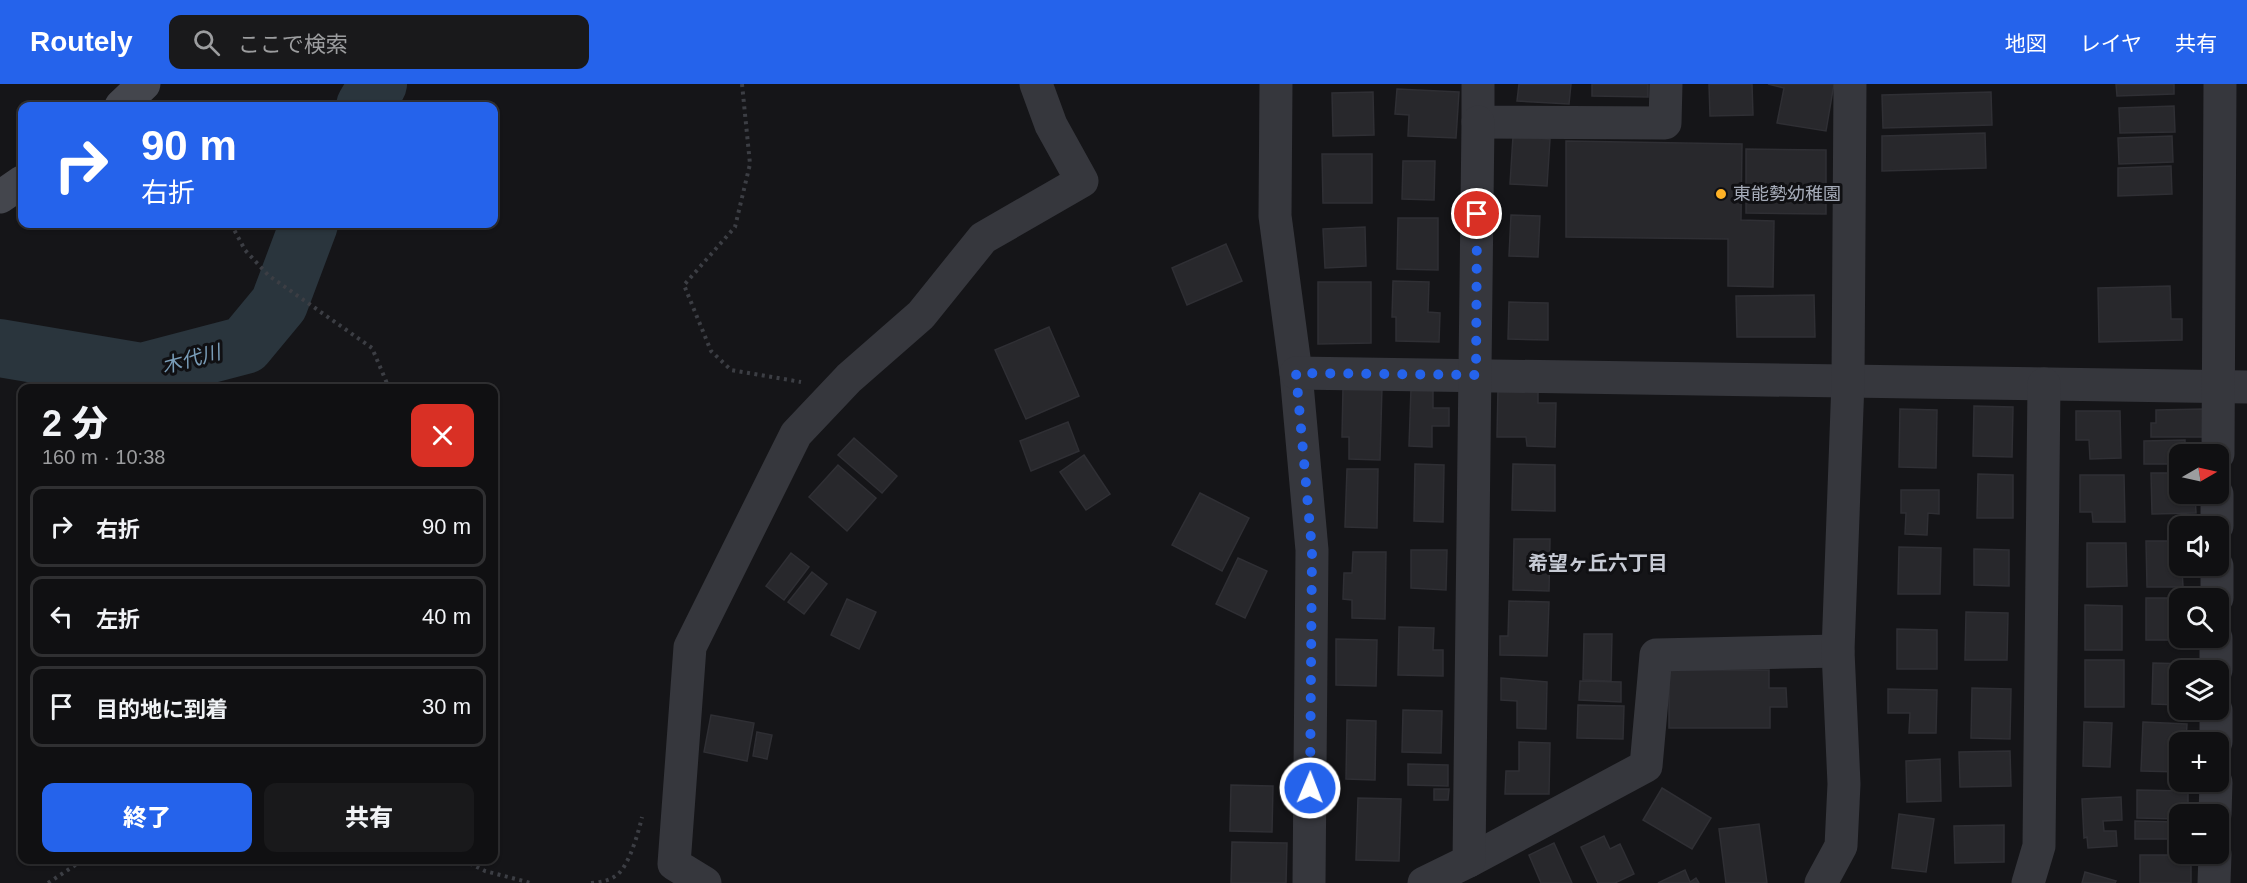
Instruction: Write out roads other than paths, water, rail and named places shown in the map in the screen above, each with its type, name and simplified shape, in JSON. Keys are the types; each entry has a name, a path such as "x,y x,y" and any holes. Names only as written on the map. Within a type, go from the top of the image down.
{"main road":[{"path":"125,102 144,84"},
{"path":"0,197 18,185"}],"street":[{"path":"705,883 674,864 690,647 796,434 838,388 921,315 983,238 1082,181 1051,125 1036,84"},
{"path":"1276,84 1275,216 1296,373 1312,550 1309,883"},
{"path":"1470,861 1478,84"},
{"path":"1478,122 1665,123 1666,84"},
{"path":"1821,883 1841,846 1844,784 1838,651 1848,381 1850,84"},
{"path":"2220,84 2233,386 2220,444"},
{"path":"1296,373 2233,386"},
{"path":"2028,883 2039,846 2044,384"},
{"path":"1424,883 1470,861 1646,766 1656,656 1838,651"},
{"path":"2214,883 2215,864"}],"waterway":[{"name":"木代川","path":"367,102 378,84"},
{"name":"木代川","path":"0,348 142,372 245,345 279,304 308,228"}],"place":[{"name":"東能勢幼稚園","path":"1721,194"}],"district":[{"name":"希望ヶ丘六丁目","path":"1598,563"}]}
